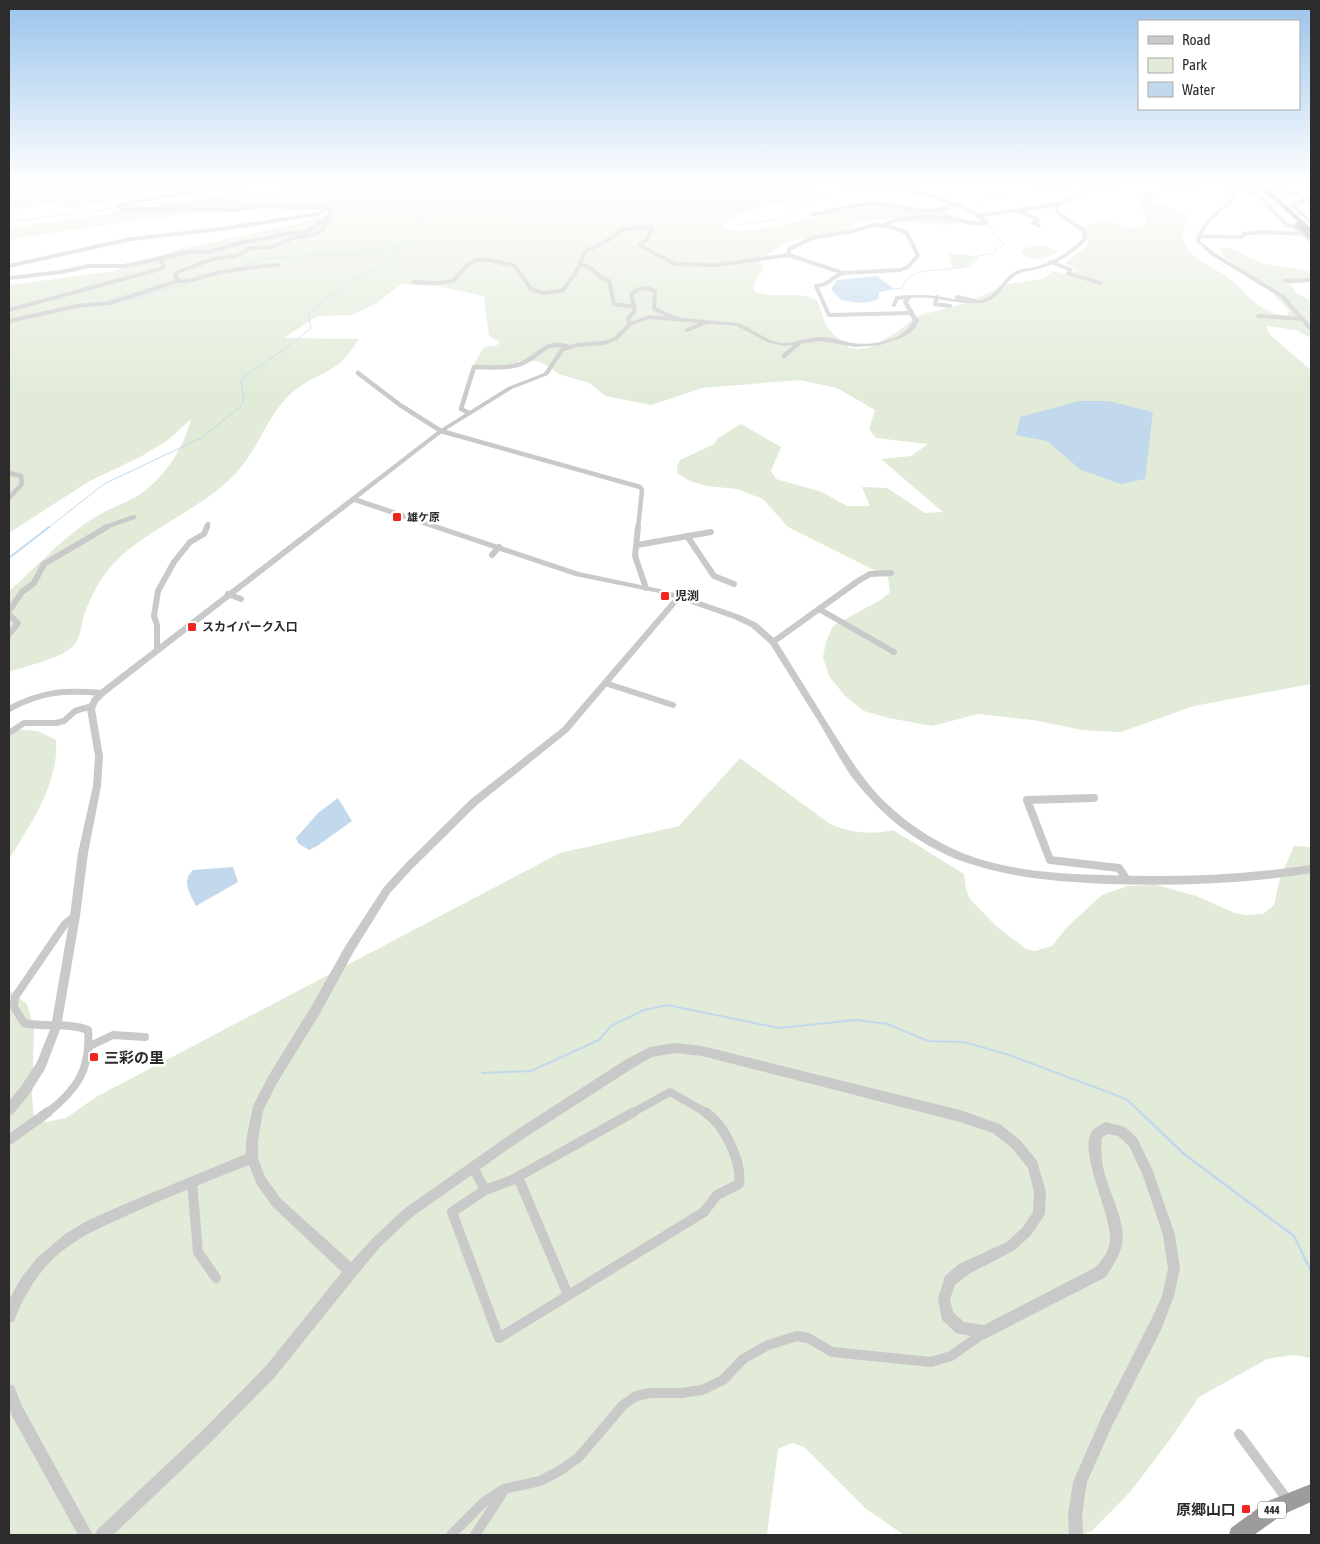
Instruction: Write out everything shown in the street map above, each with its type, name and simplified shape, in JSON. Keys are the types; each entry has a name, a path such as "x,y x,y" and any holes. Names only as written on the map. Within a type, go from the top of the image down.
{"highway":[{"name":"444","path":"1238,1535 1275,1508 1311,1493"}],"street":[{"path":"9,266 59,254"},
{"path":"9,278 97,266 124,266 179,254"},
{"path":"178,281 175,275 178,272 213,259 240,254"},
{"path":"414,282 432,285 453,281 469,263 478,260 488,260 515,266 529,287 537,292 558,292 563,290 581,265 584,254"},
{"path":"657,254 660,258 675,264 716,265 789,255 842,273"},
{"path":"912,313 829,315 816,286 827,285 836,275 842,273 900,270 908,267 916,260 918,254"},
{"path":"894,305 897,298 921,295 975,301 992,298 1015,273 1038,268 1064,254"},
{"path":"1214,254 1282,296 1311,329"},
{"path":"9,310 78,290 101,287 160,269 164,266 160,260 168,256"},
{"path":"1051,262 1071,270 1068,273 1070,274 1101,283"},
{"path":"9,321 77,306 116,302 178,281 190,282 249,266 278,265"},
{"path":"581,265 592,267 602,278 608,281 614,304 635,307"},
{"path":"1298,274 1310,280"},
{"path":"1285,281 1310,280"},
{"path":"630,324 628,319 635,307 631,294 640,288 651,289 656,294 653,303 654,309 678,319"},
{"path":"938,296 935,304 950,306"},
{"path":"9,1110 24,1092 41,1065 56,1027 75,916 83,853 97,786 99,756 92,706 102,692 441,431 510,388 546,374 559,353 570,347 615,339 630,324 649,317 749,328 780,345 821,339 863,346 891,340 912,330 916,321 905,302 909,297"},
{"path":"957,297 975,301"},
{"path":"844,316 847,313 876,310"},
{"path":"1258,316 1303,319"},
{"path":"687,330 707,322"},
{"path":"784,356 800,342"},
{"path":"470,413 461,409 474,367 519,365 549,345 558,343 570,347"},
{"path":"358,373 400,405 441,431 640,487 642,490 635,556 646,588"},
{"path":"9,473 20,476 22,484 9,498"},
{"path":"353,499 591,577 679,597 737,617 754,625 774,642 855,774 889,814 941,848 972,862 1009,872 1051,877 1127,880 1215,880 1311,869"},
{"path":"9,611 22,592 34,583 44,564 103,528 134,517"},
{"path":"157,649 157,625 154,616 158,591 174,562 190,542 204,534 208,524"},
{"path":"637,545 710,532"},
{"path":"687,536 714,576 734,584"},
{"path":"492,555 499,548"},
{"path":"774,642 858,580 870,574 891,573"},
{"path":"228,594 241,599"},
{"path":"351,1271 277,1203 262,1181 252,1158 252,1141 257,1110 269,1086 350,948 387,890 474,802 565,730 679,597"},
{"path":"819,609 894,652"},
{"path":"9,615 18,623 9,634"},
{"path":"606,683 673,705"},
{"path":"10,708 30,697 55,690 102,692"},
{"path":"9,733 24,723 56,723 64,721 75,711 92,706"},
{"path":"1094,798 1027,800 1050,860 1118,868 1127,880"},
{"path":"9,1140 64,1100 78,1080 89,1056 88,1030 81,1026 35,1026 24,1023 14,1007 15,998 65,924 75,916"},
{"path":"90,1046 113,1035 145,1037"},
{"path":"102,1535 205,1438 270,1372 351,1271 377,1242 408,1213 473,1167 622,1068 650,1052 675,1048 702,1051 960,1116 996,1128 1016,1144 1033,1165 1040,1192 1039,1214 1027,1230 1011,1246 964,1269 950,1281 944,1299 947,1315 961,1328 985,1332"},
{"path":"670,1092 713,1117 735,1153 740,1174 739,1184 717,1194 704,1212 499,1338 452,1212 485,1190 518,1177 670,1092"},
{"path":"451,1535 484,1502 504,1490 540,1481 579,1457 623,1405 636,1396 650,1393 681,1393 702,1390 723,1380 743,1359 768,1345 797,1336 808,1338 832,1352 931,1362 951,1356 985,1332 1087,1281 1101,1272 1112,1256 1117,1240 1114,1224 1097,1171 1094,1149 1096,1135 1106,1128 1121,1131 1133,1142 1147,1171 1169,1235 1174,1268 1168,1296 1156,1325 1107,1420 1080,1482 1075,1515 1076,1535"},
{"path":"9,1316 24,1285 45,1258 69,1238 99,1222 252,1158"},
{"path":"473,1167 485,1190"},
{"path":"518,1177 568,1295"},
{"path":"192,1182 198,1252 216,1278"},
{"path":"9,1391 17,1411 86,1535"},
{"path":"1239,1434 1289,1502"},
{"path":"475,1535 504,1490"}],"green space":[{"path":"165,254 769,254 759,261 763,266 754,284 754,291 761,294 801,296 817,300 826,325 834,335 850,348 859,349 868,348 896,333 917,316 963,304 1008,284 1042,279 1054,271 1069,275 1077,270 1065,263 1076,254 1192,254 1228,277 1255,303 1278,315 1288,315 1289,311 1268,288 1222,254 1243,254 1264,263 1311,272 1311,281 1291,284 1295,292 1311,301 1311,338 1296,330 1266,326 1270,335 1311,370 1311,684 1194,706 1121,732 1082,730 1033,720 978,714 932,726 864,711 845,696 829,676 823,657 826,642 833,626 882,599 890,592 888,577 788,527 763,499 737,489 706,486 690,481 678,474 677,466 680,460 714,444 718,438 741,424 781,447 771,471 776,479 822,492 847,506 870,506 862,487 887,488 925,513 943,512 881,459 911,456 928,444 876,438 869,429 875,410 837,388 800,380 702,388 651,405 606,396 589,383 559,374 537,361 520,361 483,368 474,364 484,347 496,346 500,342 489,336 484,296 436,286 401,284 377,303 352,315 317,316 284,338 359,339 340,363 300,386 286,398 244,463 222,486 207,498 143,539 114,563 104,575 93,594 84,615 79,636 72,647 51,659 9,672 9,591 76,530 92,519 134,498 153,484 177,453 191,419 168,440 142,456 88,482 9,533 9,285 115,271"},
{"path":"949,254 965,254 979,259 969,267 952,269"},
{"path":"1023,254 1054,254 1039,258"},
{"path":"9,729 38,731 56,740 56,756 53,772 42,802 9,859"},
{"path":"740,758 830,824 861,832 893,830 964,874 966,889 970,899 996,926 1026,949 1035,951 1052,946 1067,927 1102,895 1128,886 1156,885 1196,896 1235,913 1245,915 1263,914 1274,905 1280,878 1294,846 1311,847 1311,1358 1293,1355 1267,1359 1199,1397 1131,1491 1092,1531 1080,1535 904,1535 865,1508 804,1447 792,1443 778,1449 767,1535 9,1535 9,990 27,1004 34,1029 32,1097 34,1116 46,1122 66,1118 96,1097 560,853 679,826"}],"water":[{"path":"877,276 894,289 879,292 879,298 871,302 841,300 831,289 837,280"},
{"path":"1079,401 1108,401 1153,412 1145,479 1121,484 1081,470 1047,441 1016,435 1020,417"},
{"path":"338,798 352,821 309,850 298,843 296,838 318,813"},
{"path":"233,867 238,882 196,906 188,888 189,874 193,870"}],"waterway":[{"path":"239,267 257,260 339,254"},
{"path":"48,528 104,484 201,438 240,407 244,399 241,380 311,328 308,315 320,303 344,289 355,279 395,261 397,254"},
{"path":"894,289 902,288 905,281 917,273 957,268 963,266 964,260 968,258 989,254"},
{"path":"112,304 223,273"},
{"path":"9,558 49,527"},
{"path":"482,1073 531,1071 599,1040 611,1026 644,1010 667,1005 779,1028 856,1020 888,1024 928,1041 964,1042 1009,1055 1126,1099 1141,1113"},
{"path":"1140,1112 1184,1154 1294,1236 1311,1271"}],"place":[{"name":"雄ケ原","path":"397,517"},
{"name":"児渕","path":"665,596"},
{"name":"スカイパーク入口","path":"192,627"},
{"name":"三彩の里","path":"94,1057"},
{"name":"原郷山口","path":"1246,1509"}]}
